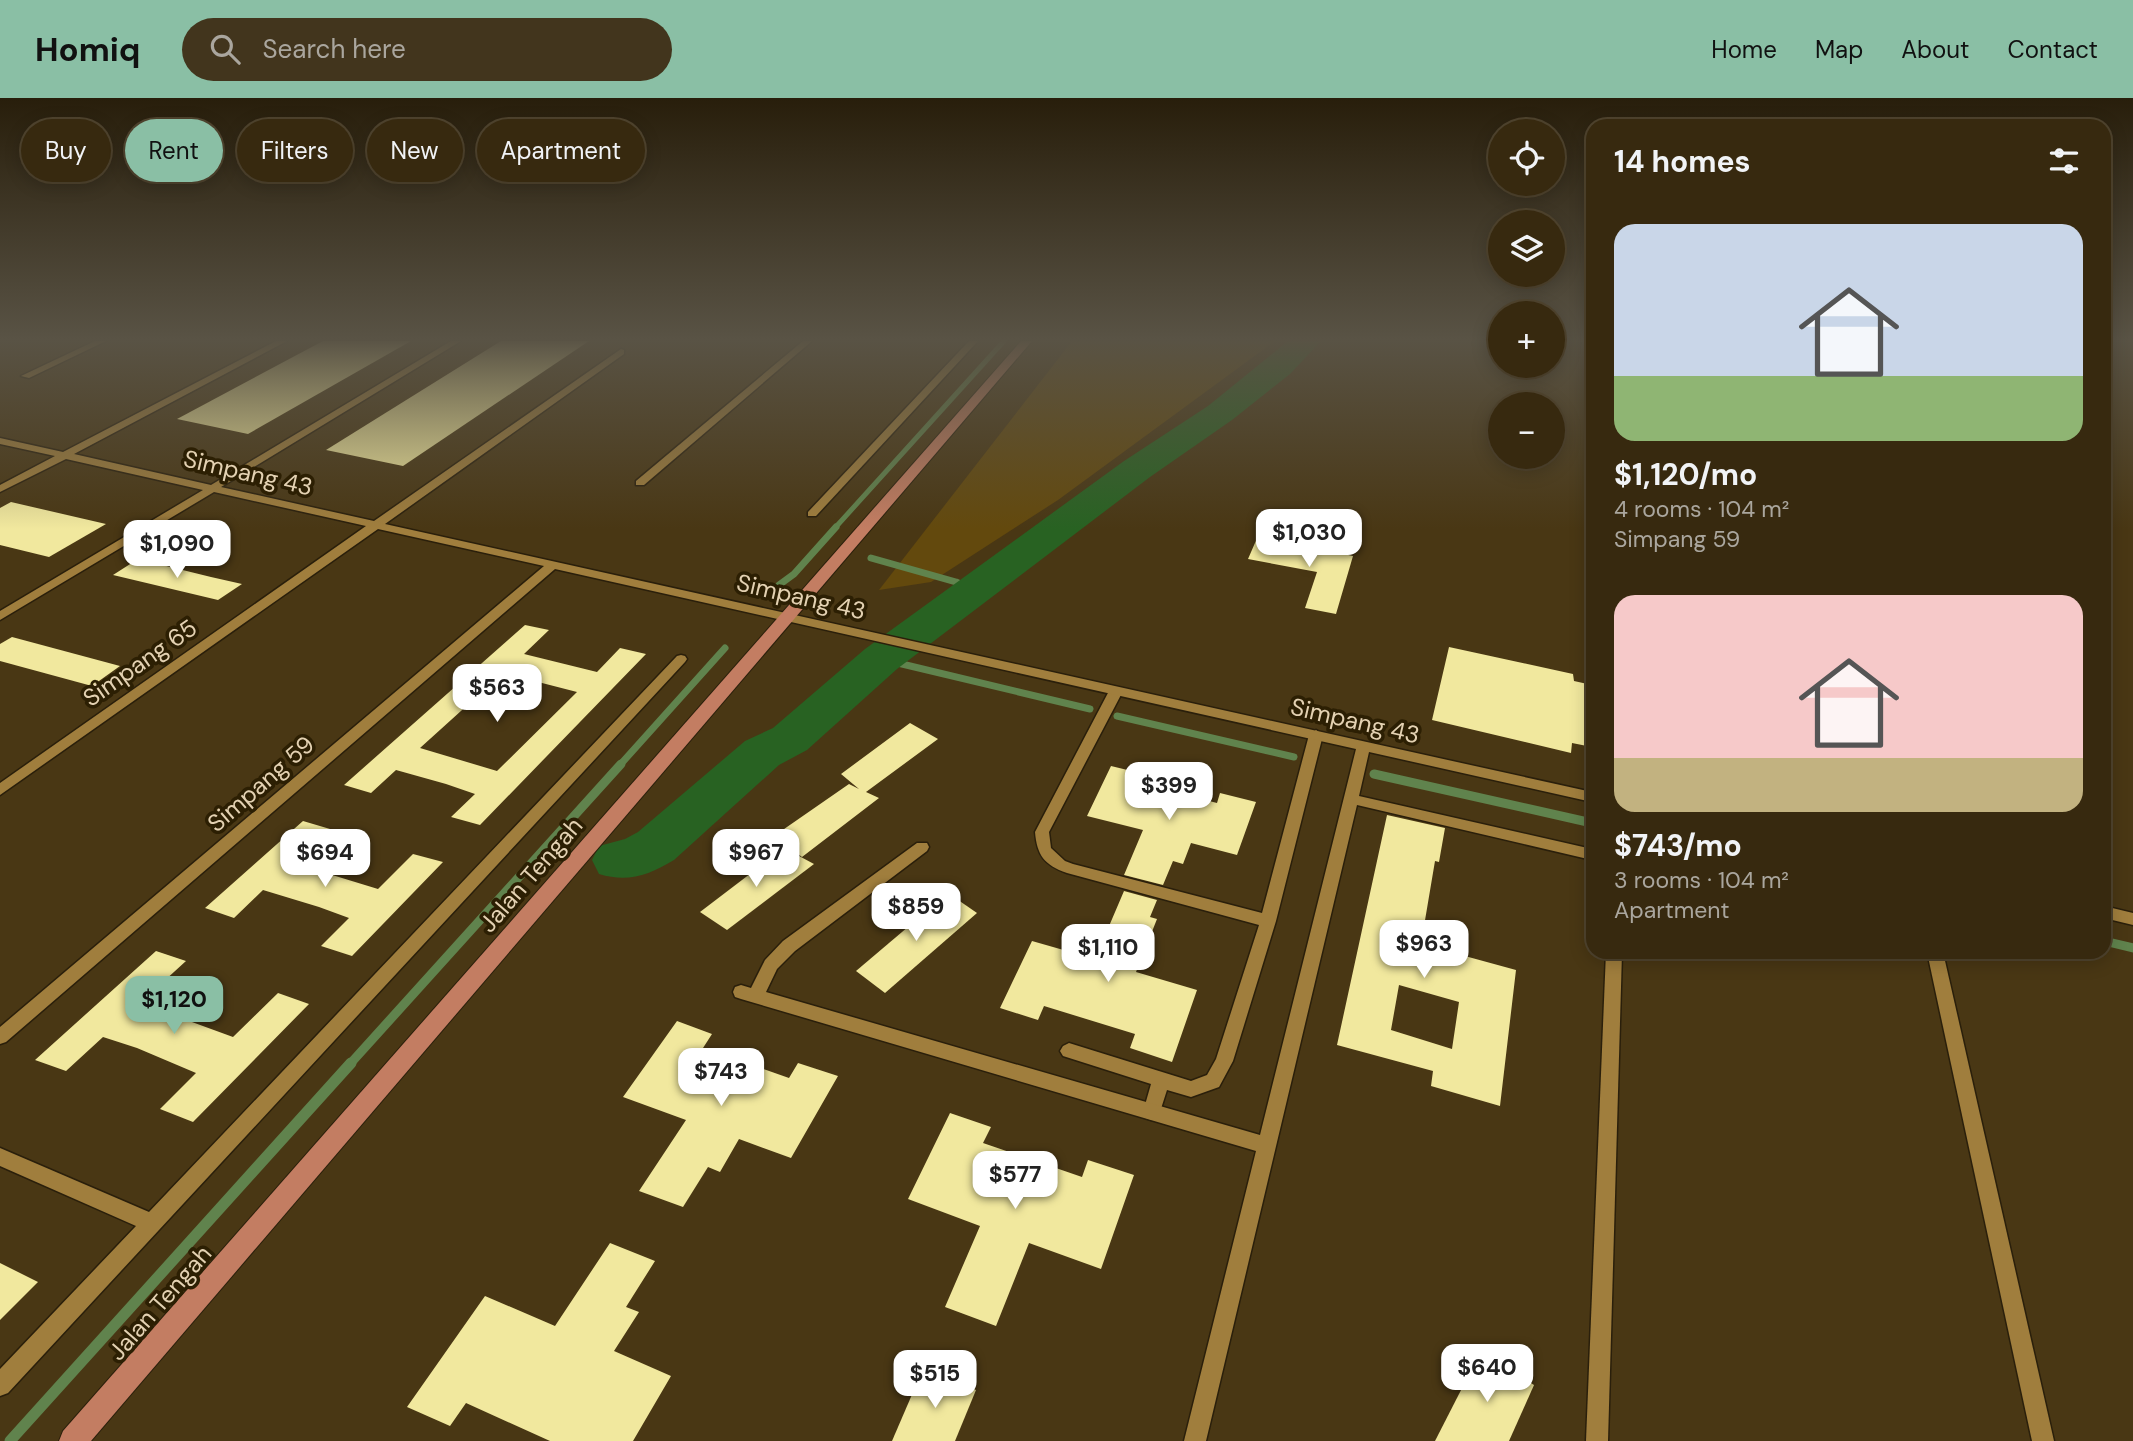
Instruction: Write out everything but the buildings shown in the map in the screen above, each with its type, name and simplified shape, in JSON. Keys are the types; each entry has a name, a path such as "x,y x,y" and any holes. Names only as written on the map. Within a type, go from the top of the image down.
{"main road":[{"name":"Jalan Tengah","path":"73,1441 973,404"}],"street":[{"path":"0,489 163,404"},
{"path":"0,616 353,404"},
{"name":"Simpang 65","path":"0,790 548,404"},
{"path":"640,483 734,404"},
{"path":"812,514 915,404"},
{"name":"Simpang 43","path":"0,441 1586,796"},
{"name":"Simpang 59","path":"0,1037 552,565"},
{"path":"0,1385 681,659"},
{"path":"1116,691 1042,832 1044,850 1060,865 1072,869 1268,921"},
{"path":"1069,1051 1191,1089 1213,1081 1220,1072 1268,921 1316,735"},
{"path":"1195,1441 1364,746"},
{"path":"1351,799 1586,855"},
{"path":"922,847 789,946 749,994 1267,1146"},
{"path":"2111,914 2133,919"},
{"path":"1597,1441 1614,959"},
{"path":"1936,959 2043,1441"},
{"path":"1152,1112 1161,1080"},
{"path":"0,1157 152,1223"}],"shaded area":[{"path":"1023,404 1189,404 1058,500 931,582 879,590"}],"waterway":[{"path":"834,529 947,404"},
{"path":"618,860 636,858 656,846 762,753 790,739 881,659 1137,469 1232,404"},
{"path":"779,585 794,574 836,527"},
{"path":"871,558 956,582 974,591"},
{"path":"619,766 725,648"},
{"path":"881,659 1090,709"},
{"path":"1117,716 1294,757"},
{"path":"350,1064 621,764"},
{"path":"1374,774 1586,822"},
{"path":"2111,943 2133,948"},
{"path":"10,1441 351,1063"}]}
